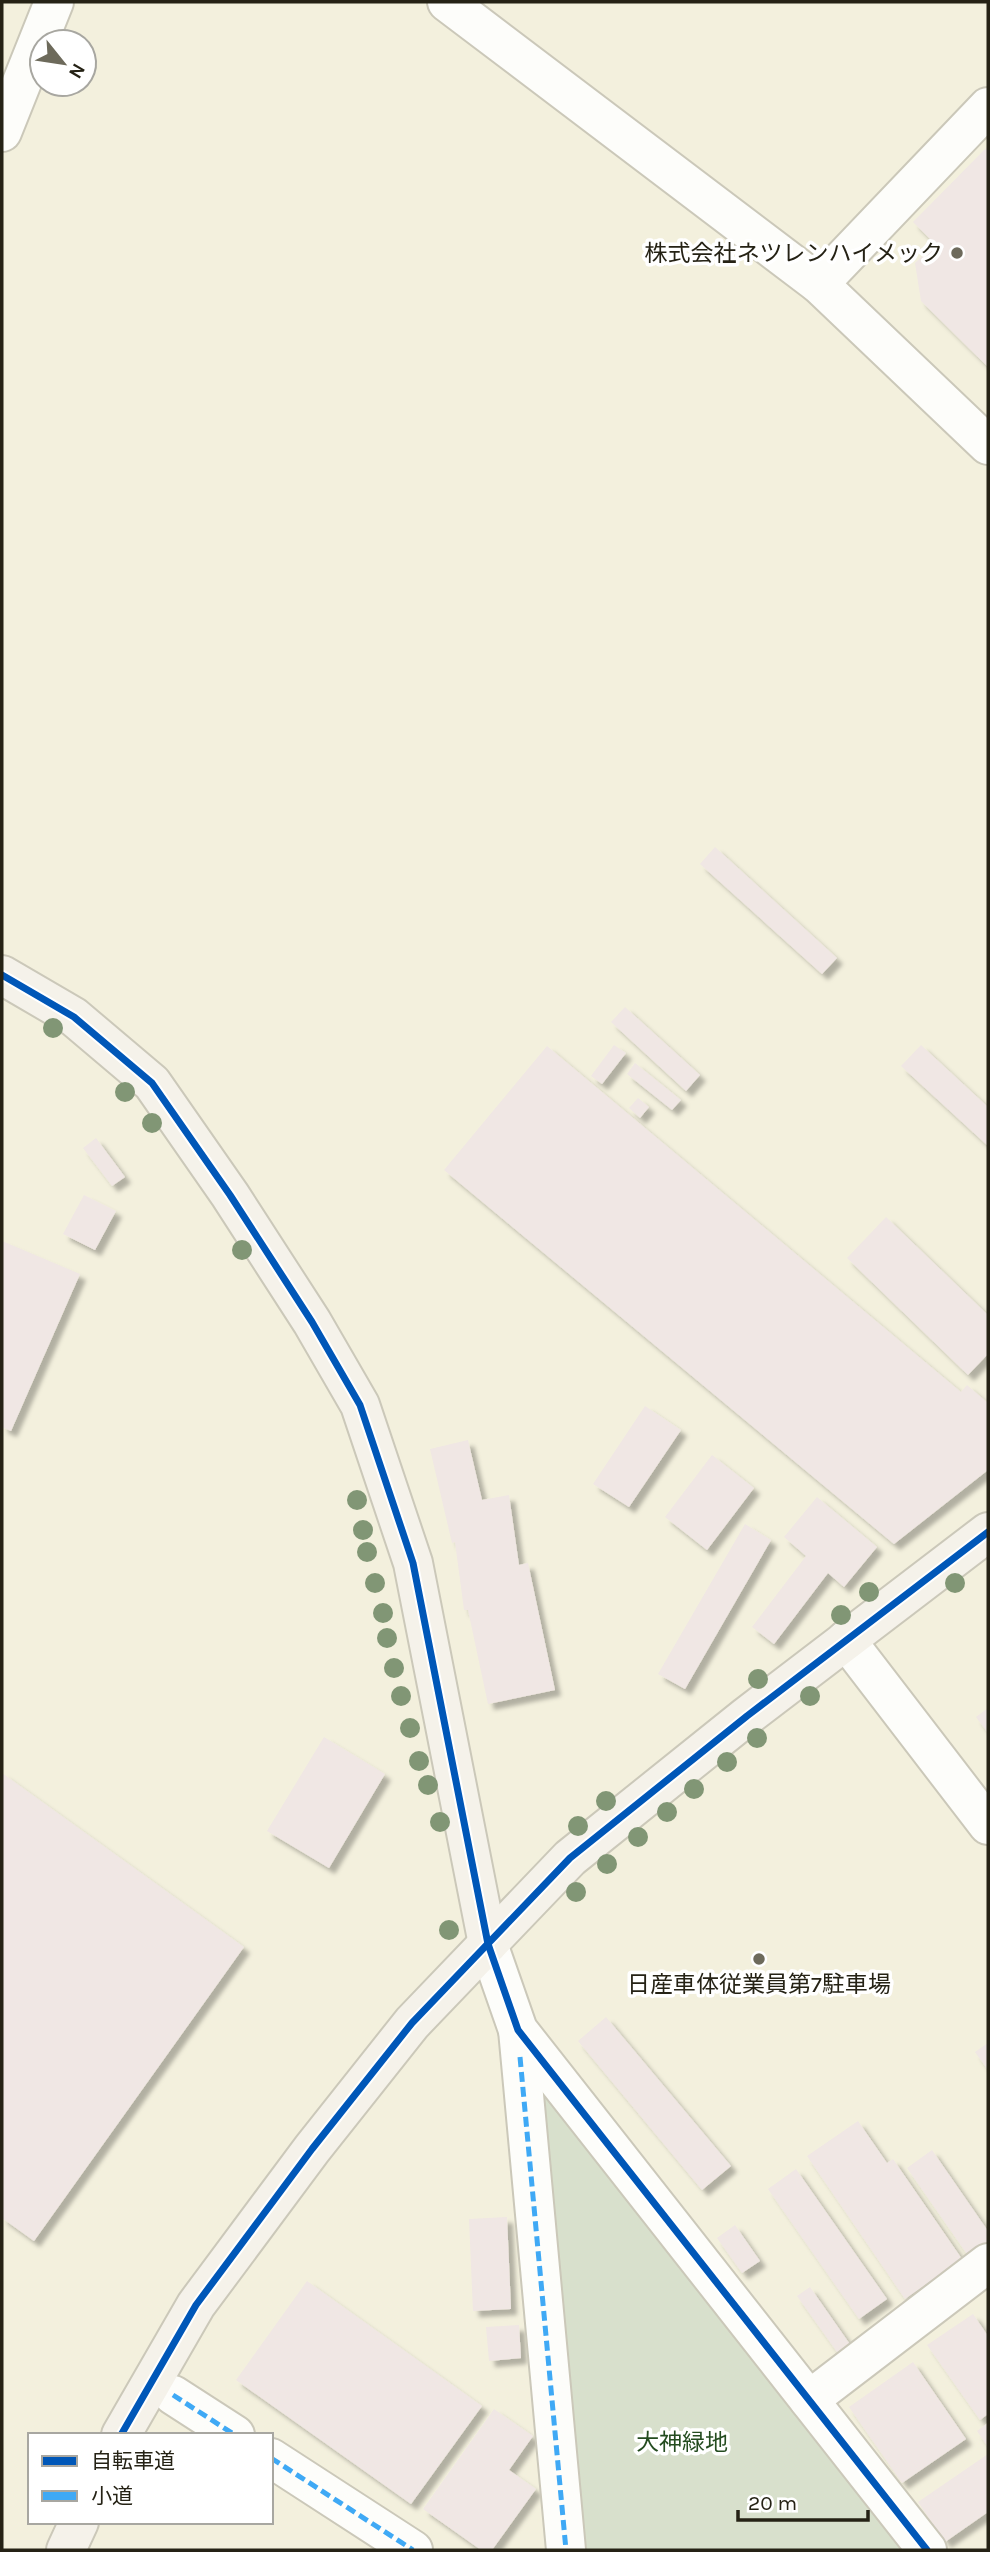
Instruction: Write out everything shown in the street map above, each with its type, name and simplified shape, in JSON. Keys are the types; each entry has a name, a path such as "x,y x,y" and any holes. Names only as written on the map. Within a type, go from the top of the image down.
{"street":[{"path":"2,132 54,2"},
{"path":"447,2 819,284 988,444"},
{"path":"819,284 988,107"},
{"path":"2,975 74,1017 152,1083 297,1299 360,1405 414,1563 488,1944 519,2043 566,2550"},
{"path":"122,2433 196,2305 312,2149 412,2023 570,1858 846,1640 988,1532"},
{"path":"846,1640 988,1825"},
{"path":"519,2043 809,2400 927,2550"},
{"path":"809,2400 988,2263"},
{"path":"173,2395 232,2433"},
{"path":"273,2459 413,2550"},
{"path":"66,2550 78,2524"}],"green space":[{"name":"大神緑地","path":"531,2067 903,2550 584,2550"}],"building":[{"name":"株式会社ネツレンハイメック","path":"988,146 988,367 921,301 915,263 935,244 913,222"},
{"path":"715,847 837,958 822,974 700,864"},
{"path":"625,1007 700,1075 686,1091 611,1022"},
{"path":"614,1045 626,1053 602,1084 591,1076"},
{"path":"921,1045 988,1107 988,1146 901,1066"},
{"path":"547,1046 961,1392 967,1385 988,1403 988,1470 894,1544 444,1170"},
{"path":"635,1063 681,1100 672,1110 627,1074"},
{"path":"638,1098 649,1107 640,1118 629,1108"},
{"path":"96,1138 125,1177 112,1186 83,1148"},
{"path":"84,1195 116,1211 95,1250 63,1234"},
{"path":"886,1217 988,1315 988,1354 968,1375 847,1258"},
{"path":"2,1241 80,1274 11,1431 2,1427"},
{"path":"645,1406 681,1430 629,1507 593,1484"},
{"path":"468,1440 482,1500 509,1495 519,1565 528,1563 555,1690 488,1704 468,1610 464,1610 455,1542 452,1543 430,1449"},
{"path":"712,1455 754,1488 707,1550 665,1517"},
{"path":"817,1497 877,1547 844,1587 828,1573 774,1644 752,1627 806,1556 784,1537"},
{"path":"745,1524 771,1540 685,1689 658,1674"},
{"path":"988,1708 988,1733 976,1717"},
{"path":"324,1737 385,1774 329,1868 267,1831"},
{"path":"2,1773 244,1947 34,2241 2,2218"},
{"path":"606,2017 731,2166 702,2190 578,2041"},
{"path":"988,2043 988,2070 975,2052"},
{"path":"858,2121 887,2163 893,2159 962,2259 905,2299 807,2156"},
{"path":"932,2150 988,2231 988,2249 971,2260 907,2168"},
{"path":"796,2169 887,2299 859,2319 768,2189"},
{"path":"507,2217 511,2309 473,2311 469,2219"},
{"path":"735,2225 760,2261 742,2273 717,2238"},
{"path":"307,2281 482,2406 411,2504 236,2380"},
{"path":"810,2287 854,2350 842,2359 797,2296"},
{"path":"973,2314 988,2336 988,2414 980,2420 927,2345"},
{"path":"519,2325 521,2358 489,2361 486,2327"},
{"path":"913,2362 966,2439 902,2483 849,2407"},
{"path":"494,2409 533,2436 509,2470 536,2489 492,2550 481,2550 423,2509"},
{"path":"988,2423 988,2447 977,2431"},
{"path":"988,2454 988,2512 945,2542 918,2502"}],"marked path":[{"path":"520,2057 566,2550"},
{"path":"173,2395 232,2433"},
{"path":"273,2459 413,2550"}],"cycle path":[{"path":"2,975 74,1017 152,1083 230,1195 312,1322 360,1405 413,1563 488,1944 518,2030 927,2550"},
{"path":"122,2433 196,2305 312,2149 412,2023 570,1858 747,1716 988,1532"}],"place":[{"name":"株式会社ネツレンハイメック","path":"957,253"},
{"name":"日産車体従業員第7駐車場","path":"759,1959"}]}
